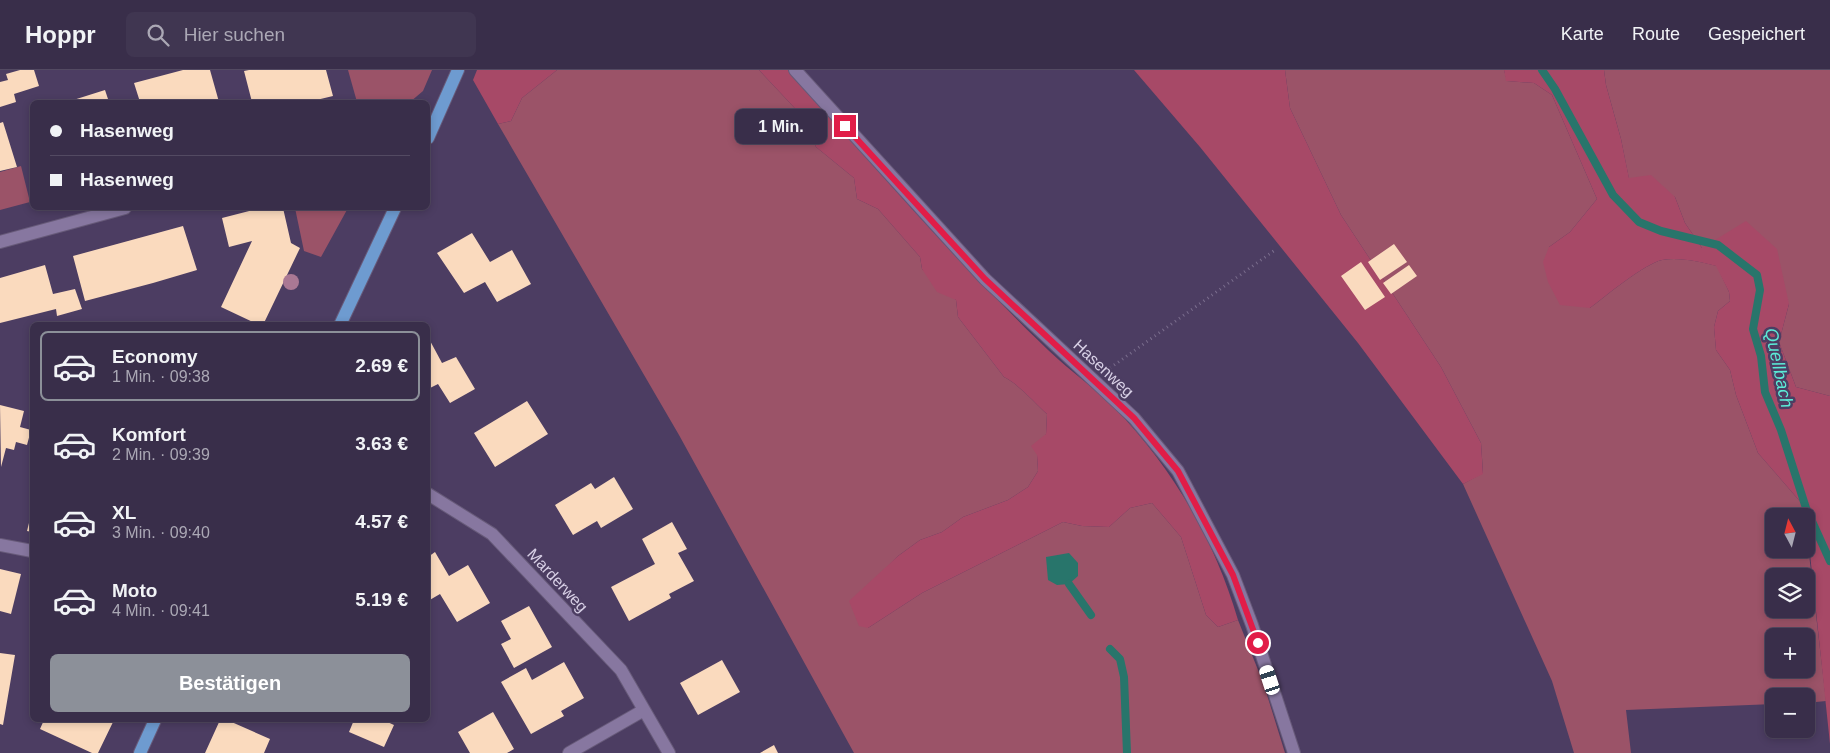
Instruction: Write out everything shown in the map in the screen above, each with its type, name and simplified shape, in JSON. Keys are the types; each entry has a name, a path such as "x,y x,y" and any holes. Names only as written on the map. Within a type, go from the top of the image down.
{"main road":[{"path":"430,133 458,70"},
{"path":"341,322 395,210"},
{"path":"140,753 154,722"}],"street":[{"name":"Hasenweg","path":"795,70 985,279 1134,418 1178,471 1233,575 1252,625 1294,753"},
{"path":"0,242 118,210"},
{"name":"Marderweg","path":"430,495 492,534 621,670 669,753"},
{"path":"0,545 30,551"},
{"path":"569,753 644,710"}],"path":[{"path":"1093,380 1275,250"}],"shaded area":[{"path":"348,70 432,70 423,91 412,100 356,100"},
{"path":"477,70 557,70 522,98 511,121 498,124 473,80"},
{"path":"557,70 759,70 804,118 816,147 854,178 857,199 878,209 920,257 922,269 956,300 958,317 1004,377 1020,388 1047,414 1046,434 1037,455 1038,471 1028,487 1008,500 963,517 942,532 920,540 898,556 870,584 868,628 922,593 1063,522 1082,526 1109,527 1130,508 1152,503 1181,537 1206,615 1218,627 1238,620 1264,685 1285,753 854,753 679,435 498,124 511,121 522,98"},
{"path":"759,70 788,70 978,280 1028,331 1114,407 1135,431 1173,480 1204,533 1217,561 1238,620 1218,627 1206,615 1181,537 1152,503 1130,508 1109,527 1082,526 1063,522 922,593 868,628 859,626 849,601 898,556 920,540 942,532 963,517 1008,500 1028,487 1038,471 1037,455 1031,446 1046,434 1047,414 1020,388 1004,377 958,317 956,300 937,292 922,269 920,257 878,209 857,199 854,178 816,147 804,118"},
{"path":"1134,70 1285,70 1290,108 1341,215 1441,367 1481,443 1483,474 1463,484 1358,343 1200,147"},
{"path":"1285,70 1504,70 1507,81 1534,83 1552,95 1597,199 1570,232 1549,247 1590,308 1645,268 1662,260 1669,259 1717,266 1729,292 1730,301 1718,311 1714,327 1716,350 1730,370 1736,395 1758,453 1804,506 1804,508 1765,508 1765,558 1809,558 1811,568 1765,568 1765,618 1815,618 1815,606 1826,701 1815,702 1815,688 1765,688 1765,704 1626,710 1631,753 1574,753 1552,681 1463,484 1483,473 1481,443 1441,367 1341,215 1290,108"},
{"path":"1504,70 1604,70 1629,178 1651,175 1675,197 1685,223 1702,248 1746,221 1777,249 1789,304 1779,342 1796,387 1830,396 1830,744 1815,602 1815,568 1811,568 1810,558 1815,558 1815,508 1804,508 1758,453 1736,395 1730,370 1716,350 1714,327 1718,311 1730,301 1729,292 1716,266 1689,260 1669,259 1654,263 1645,268 1590,308 1560,305 1548,282 1543,262 1549,247 1570,232 1597,199 1552,95 1534,83 1506,81"},
{"path":"1604,70 1830,70 1830,396 1796,387 1779,342 1789,304 1702,248 1685,223 1675,197 1629,179"},
{"path":"21,166 30,202 0,210 0,172"},
{"path":"295,210 347,210 321,257 304,251"},
{"path":"1069,553 1078,563 1078,576 1069,584 1057,585 1048,580 1046,557"}],"building":[{"path":"20,70 34,70 39,86 14,94 16,102 0,107 0,82 8,80 6,74"},
{"path":"183,70 210,70 218,100 139,100 134,83"},
{"path":"326,70 333,96 316,100 251,100 244,71"},
{"path":"105,90 108,100 73,100"},
{"path":"3,122 17,167 0,171 0,123"},
{"path":"253,210 283,210 291,243 300,248 264,322 253,322 221,307 252,241 229,247 222,218"},
{"path":"183,226 197,270 85,301 73,256"},
{"path":"472,233 490,262 512,250 531,284 497,302 485,282 464,293 437,253"},
{"path":"1394,244 1407,262 1380,280 1368,262"},
{"path":"1361,262 1385,297 1365,310 1341,276"},
{"path":"45,265 53,294 75,289 82,309 57,316 56,309 0,323 0,278"},
{"path":"1409,265 1417,276 1391,294 1383,283"},
{"path":"430,341 442,363 456,357 475,389 450,403 438,384 430,388"},
{"path":"527,401 548,434 495,467 474,433"},
{"path":"0,405 24,411 20,427 30,430 27,445 16,442 14,450 6,448 1,467"},
{"path":"614,477 633,509 601,528 597,521 573,535 555,505 591,483 595,489"},
{"path":"30,519 30,532 27,531"},
{"path":"672,522 687,549 678,553 694,581 669,594 671,598 629,621 611,587 655,564 642,539"},
{"path":"435,552 449,576 468,565 490,603 457,622 440,594 430,600 430,556"},
{"path":"0,569 21,574 11,614 0,611"},
{"path":"529,606 552,647 514,668 501,644 511,639 501,621"},
{"path":"0,653 15,655 3,725 0,724"},
{"path":"722,660 740,692 698,715 680,683"},
{"path":"564,662 584,698 561,711 564,716 531,734 501,682 526,668 532,680"},
{"path":"493,712 514,749 507,753 470,753 458,732"},
{"path":"43,722 113,722 98,753 92,753 40,729"},
{"path":"219,722 232,722 270,739 264,753 205,753"},
{"path":"353,722 387,722 394,725 384,747 349,732"},
{"path":"774,745 778,753 760,753"}],"waterway":[{"name":"Quellbach","path":"1542,70 1555,89 1613,195 1639,222 1661,231 1718,245 1757,275 1760,290 1753,329 1761,356 1765,392 1781,430 1806,508 1830,561"},
{"path":"1069,584 1091,615"},
{"path":"1110,649 1120,659 1124,677 1127,753"}],"route":[{"path":"845,126 985,279 1134,418 1178,471 1233,575 1258,643"}]}
